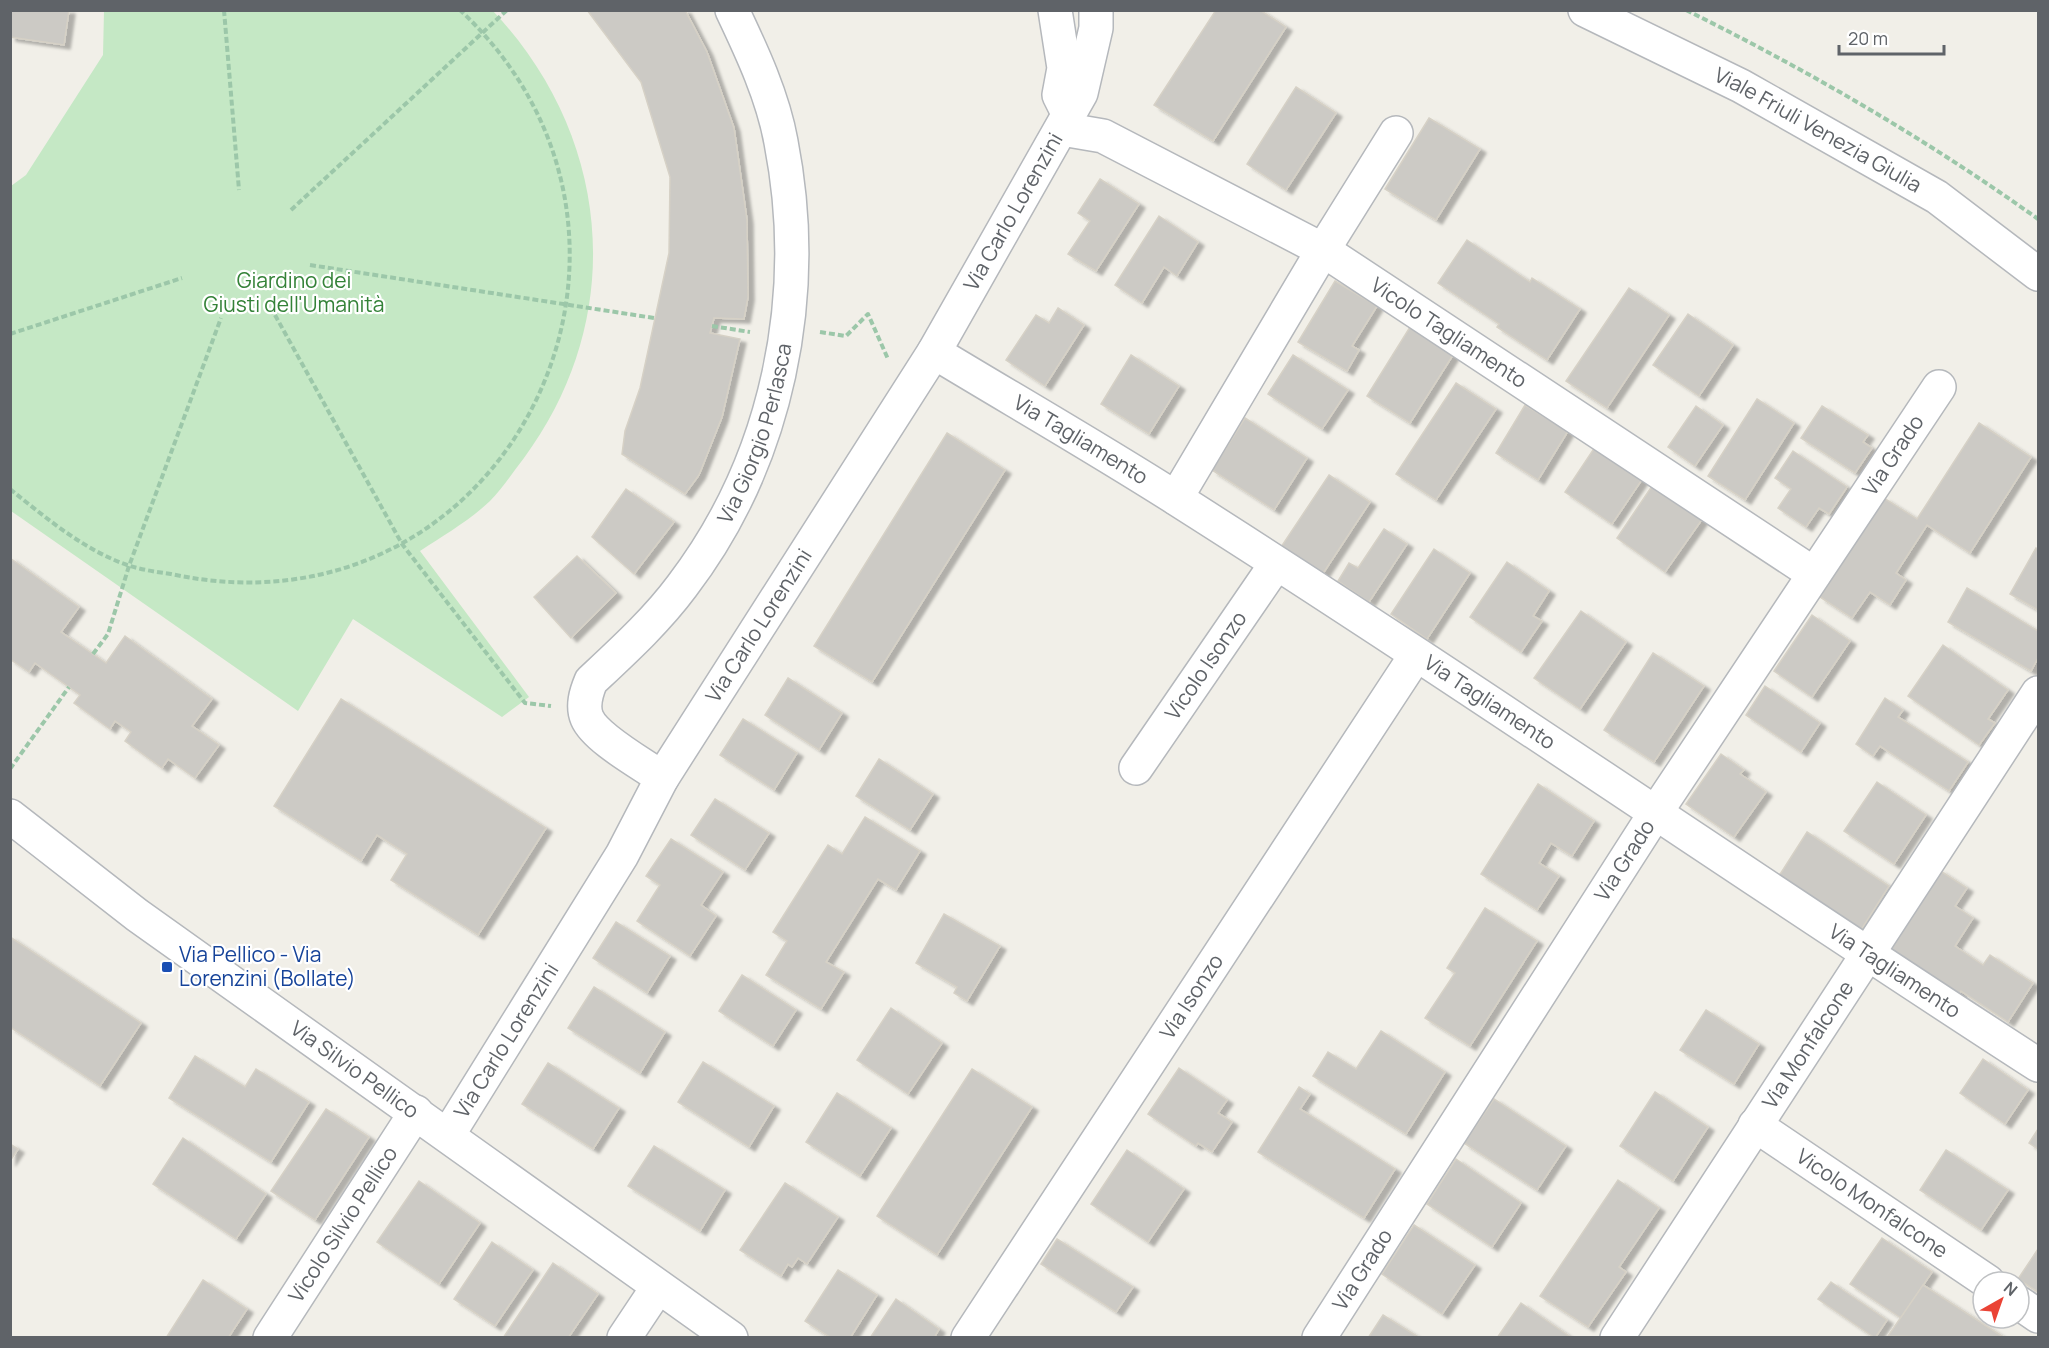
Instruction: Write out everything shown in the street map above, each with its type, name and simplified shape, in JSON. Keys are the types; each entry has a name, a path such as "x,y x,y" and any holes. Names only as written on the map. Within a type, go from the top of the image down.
{"street":[{"name":"Via Giorgio Perlasca","path":"585,710 591,681 637,637 682,586 735,499 762,435 787,338 793,243 789,192 781,140 765,85 732,10"},
{"name":"Via Carlo Lorenzini","path":"1055,10 1064,68 1059,95 1065,122"},
{"name":"Via Carlo Lorenzini","path":"448,1135 622,855 662,778 934,352 1081,93 1096,28 1095,10"},
{"name":"Viale Friuli Venezia Giulia","path":"1585,10 1741,86 1938,197 2038,274"},
{"name":"Vicolo Tagliamento","path":"1065,122 1103,136 1323,249 1815,574"},
{"path":"1176,498 1323,249 1396,133"},
{"name":"Via Tagliamento","path":"934,352 1176,498 1656,813 1869,956 2038,1065"},
{"name":"Via Grado","path":"1319,1338 1656,813 1939,387"},
{"name":"Vicolo Isonzo","path":"1136,768 1276,564"},
{"name":"Via Isonzo","path":"968,1338 1416,655"},
{"name":"Via Monfalcone","path":"1617,1338 1755,1125 1869,956 2038,693"},
{"path":"585,710 587,718 599,733 662,778"},
{"name":"Via Silvio Pellico","path":"10,816 138,915 731,1338"},
{"name":"Vicolo Silvio Pellico","path":"270,1338 416,1112"},
{"name":"Vicolo Monfalcone","path":"1755,1125 1971,1271"},
{"path":"624,1338 658,1287"}],"path":[{"path":"224,10 239,190"},
{"path":"10,489 61,529 129,566 212,583 287,581 362,563 402,544 436,523 494,469 518,436 549,372 567,305 570,240 566,205 545,131 526,95 484,32 460,10"},
{"path":"291,210 507,10"},
{"path":"1686,10 1789,62 1884,116 2038,219"},
{"path":"309,265 654,318"},
{"path":"10,334 182,278"},
{"path":"787,338 820,332 846,336 868,314 876,336 895,370 914,384"},
{"path":"274,315 402,544 525,703 585,710"},
{"path":"93,654 108,634 129,566 221,318"},
{"path":"10,769 69,687"}],"green space":[{"name":"Giardino dei Giusti dell'Umanità","path":"104,11 493,11 533,61 563,114 583,171 592,229 591,288 580,346 557,403 524,458 503,486 474,515 420,551 529,697 502,717 353,619 298,711 11,511 11,186 26,175 103,55"}],"building":[{"path":"10,10 69,10 64,45 10,37"},
{"path":"587,10 685,10 707,52 734,128 747,220 748,297 744,319 714,318 710,333 740,339 722,417 699,475 685,494 622,454 625,431 640,388 669,253 670,177 641,82"},
{"path":"1216,10 1260,10 1286,27 1213,141 1154,105"},
{"path":"1296,87 1336,113 1286,190 1247,164"},
{"path":"1429,118 1480,149 1436,220 1385,189"},
{"path":"1100,179 1139,204 1096,271 1068,254 1090,221 1078,213"},
{"path":"1159,216 1198,242 1177,276 1164,267 1142,303 1115,285"},
{"path":"1467,240 1530,282 1532,278 1580,309 1547,360 1497,327 1499,324 1438,283"},
{"path":"1335,281 1377,306 1352,346 1359,350 1347,371 1298,342"},
{"path":"1629,288 1669,315 1607,408 1566,381"},
{"path":"1058,308 1084,325 1045,386 1006,360 1036,315 1049,323"},
{"path":"1688,314 1733,345 1699,396 1653,365"},
{"path":"1410,327 1453,355 1410,423 1367,396"},
{"path":"1131,355 1179,386 1149,434 1101,404"},
{"path":"1293,355 1348,390 1322,429 1268,394"},
{"path":"1456,383 1496,409 1436,500 1396,474"},
{"path":"1757,399 1794,423 1745,500 1708,476"},
{"path":"1525,405 1568,431 1538,480 1496,453"},
{"path":"1696,406 1723,425 1695,466 1668,447"},
{"path":"1822,406 1868,435 1863,442 1872,448 1855,473 1801,438"},
{"path":"1245,418 1307,458 1274,510 1212,470"},
{"path":"1979,423 2031,457 1970,553 1927,525 1896,573 1906,580 1890,605 1870,592 1852,618 1820,597 1884,498 1917,519"},
{"path":"947,433 1005,470 872,682 814,646"},
{"path":"1595,447 1643,478 1612,524 1565,492"},
{"path":"1793,451 1847,487 1829,514 1819,508 1806,527 1778,508 1791,489 1775,478"},
{"path":"1329,475 1370,502 1322,575 1281,547"},
{"path":"1654,483 1703,518 1665,572 1617,538"},
{"path":"626,489 674,522 634,574 592,537"},
{"path":"1384,529 1407,544 1369,602 1338,581 1349,563 1358,568"},
{"path":"2036,548 2038,550 2038,610 2010,594"},
{"path":"1434,549 1470,573 1427,639 1391,614"},
{"path":"577,556 616,593 571,638 534,597"},
{"path":"10,558 79,607 61,632 106,663 125,636 212,699 192,726 219,745 195,778 168,759 162,768 125,741 131,732 115,721 110,729 74,703 80,695 35,663 29,672 10,659"},
{"path":"1507,562 1549,591 1533,616 1542,621 1521,652 1470,617"},
{"path":"1967,588 2038,631 2038,658 2031,671 1948,622"},
{"path":"1581,611 1626,642 1580,709 1534,678"},
{"path":"1812,615 1850,641 1812,697 1774,671"},
{"path":"1943,645 2008,690 1988,719 1995,723 1979,745 1908,696"},
{"path":"1653,653 1704,686 1654,762 1604,730"},
{"path":"788,678 842,713 819,750 765,715"},
{"path":"1765,686 1820,723 1801,752 1746,715"},
{"path":"1885,698 1903,710 1898,717 1968,762 1949,791 1880,746 1873,756 1856,744"},
{"path":"341,699 546,828 478,935 391,880 407,854 377,835 361,861 274,806"},
{"path":"743,719 797,753 774,790 720,755"},
{"path":"1721,754 1744,770 1740,774 1766,792 1734,837 1686,804"},
{"path":"879,759 933,794 910,830 856,796"},
{"path":"1877,782 1926,815 1894,864 1844,831"},
{"path":"1538,784 1594,821 1572,856 1551,843 1539,863 1559,876 1537,910 1481,874"},
{"path":"715,799 769,833 745,870 691,835"},
{"path":"865,817 920,851 896,890 878,879 826,962 844,972 821,1009 766,975 787,941 773,932 828,845 842,854"},
{"path":"1807,832 1889,886 1859,933 1777,879"},
{"path":"671,839 723,872 701,905 716,916 690,956 637,921 660,885 646,876"},
{"path":"1939,870 1967,888 1955,906 1973,918 1955,946 1983,965 1990,955 2033,983 2008,1022 1961,991 1958,996 1886,949"},
{"path":"1485,908 1537,941 1470,1046 1425,1018 1455,973 1447,968"},
{"path":"944,914 1000,946 967,1001 954,993 957,987 916,963"},
{"path":"616,922 670,956 647,993 593,958"},
{"path":"10,937 141,1023 100,1086 10,1027"},
{"path":"742,975 796,1010 773,1046 719,1011"},
{"path":"594,987 665,1032 640,1073 568,1028"},
{"path":"891,1008 942,1043 908,1094 857,1060"},
{"path":"1706,1010 1759,1044 1734,1084 1680,1050"},
{"path":"1381,1031 1445,1072 1406,1134 1313,1076 1328,1052 1356,1069"},
{"path":"195,1056 245,1087 256,1069 309,1102 271,1162 169,1098"},
{"path":"1983,1059 2028,1090 2005,1124 1960,1093"},
{"path":"703,1062 774,1106 749,1147 678,1102"},
{"path":"548,1063 619,1108 593,1149 522,1104"},
{"path":"1179,1068 1227,1100 1218,1113 1232,1122 1212,1152 1198,1143 1196,1146 1148,1114"},
{"path":"972,1069 1032,1107 937,1255 877,1216"},
{"path":"1299,1087 1310,1094 1300,1109 1395,1169 1364,1218 1258,1152"},
{"path":"1655,1092 1708,1127 1673,1181 1620,1146"},
{"path":"837,1093 891,1128 860,1176 806,1142"},
{"path":"1494,1099 1566,1146 1537,1190 1464,1143"},
{"path":"326,1109 369,1137 315,1220 271,1191"},
{"path":"2038,1129 2038,1149 2029,1143"},
{"path":"183,1138 266,1194 236,1239 153,1184"},
{"path":"10,1144 18,1149 10,1161"},
{"path":"654,1146 725,1190 700,1231 628,1186"},
{"path":"1127,1150 1184,1189 1148,1242 1091,1204"},
{"path":"1946,1150 2008,1190 1981,1230 1920,1190"},
{"path":"1456,1159 1521,1203 1492,1247 1427,1204"},
{"path":"1618,1180 1659,1208 1619,1267 1626,1272 1588,1327 1540,1296"},
{"path":"419,1181 480,1223 439,1284 377,1242"},
{"path":"785,1183 838,1217 807,1264 798,1258 792,1267 788,1264 781,1276 740,1250"},
{"path":"1414,1225 1475,1265 1442,1314 1382,1274"},
{"path":"1882,1238 1932,1272 1901,1318 1850,1284"},
{"path":"1057,1239 1133,1287 1116,1312 1041,1264"},
{"path":"492,1242 533,1270 495,1326 454,1299"},
{"path":"2038,1249 2038,1292 2031,1287 2031,1270 2024,1270"},
{"path":"553,1263 598,1294 568,1338 503,1338"},
{"path":"838,1270 877,1295 850,1338 831,1338 805,1321"},
{"path":"203,1280 247,1309 228,1338 166,1338"},
{"path":"1831,1282 1887,1320 1875,1338 1818,1299"},
{"path":"1923,1285 1971,1316 1971,1330 1993,1330 2005,1338 1888,1336"},
{"path":"896,1299 939,1329 934,1338 870,1338"},
{"path":"1521,1303 1569,1336 1568,1338 1497,1338"},
{"path":"1383,1315 1420,1338 1368,1338"}],"place":[{"name":"Via Pellico - Via Lorenzini (Bollate)","path":"167,967"}]}
